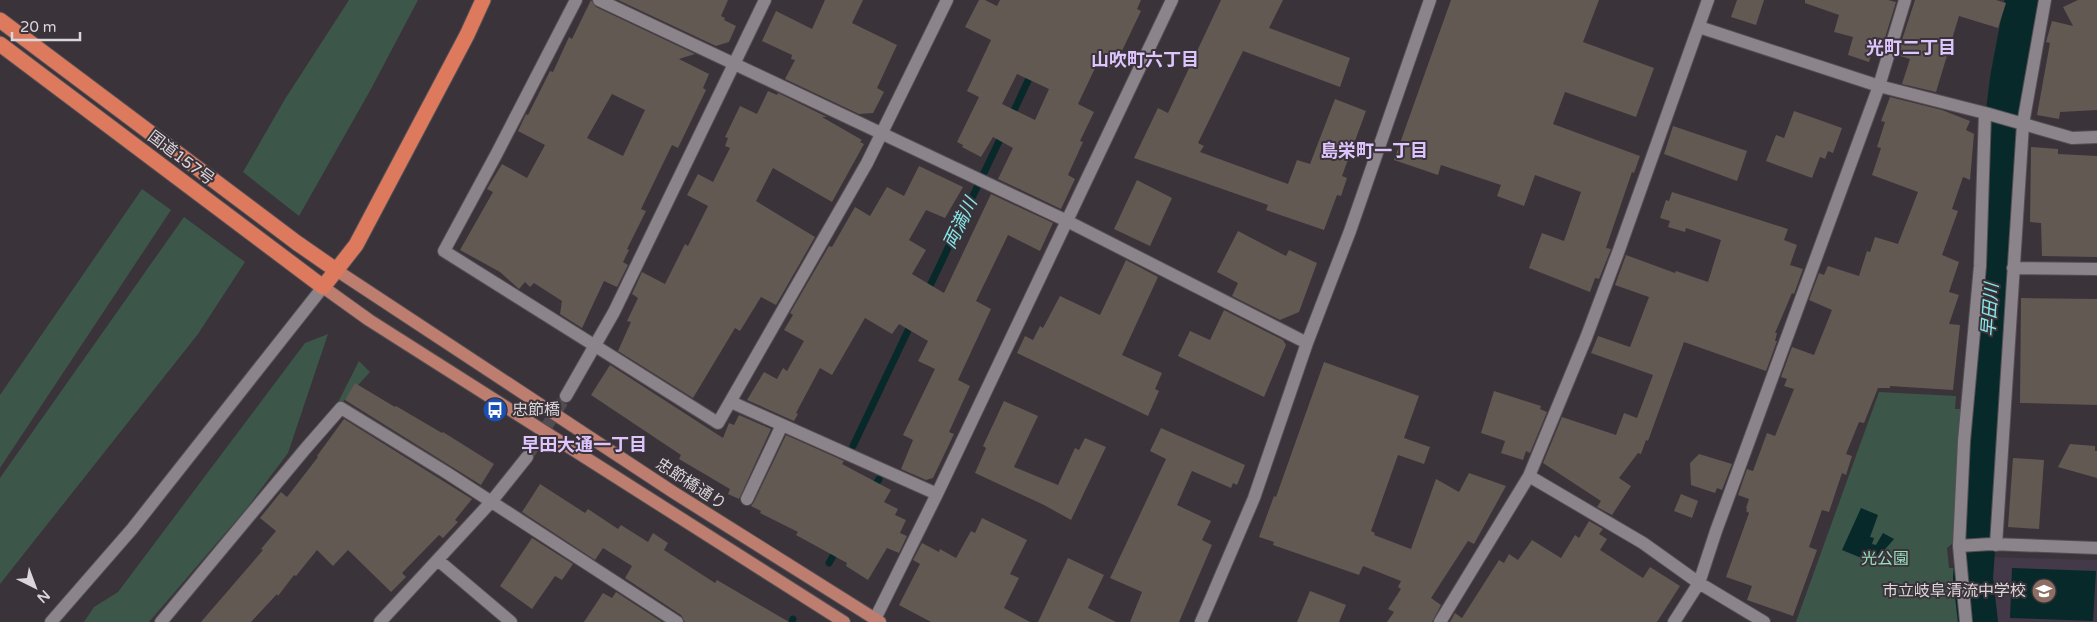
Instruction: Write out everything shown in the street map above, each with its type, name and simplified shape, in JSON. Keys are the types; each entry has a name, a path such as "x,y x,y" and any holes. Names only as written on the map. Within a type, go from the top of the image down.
{"highway":[{"path":"323,287 356,245 467,35 483,0"},
{"name":"国道157号","path":"0,20 296,243 336,270"},
{"name":"国道157号","path":"0,44 286,260"}],"main road":[{"path":"286,260 369,320 844,622"},
{"name":"忠節橋通り","path":"336,270 665,486 878,620"}],"street":[{"path":"576,0 444,252 718,423 883,135 947,0"},
{"path":"599,0 1066,220 1307,343"},
{"path":"566,396 596,346 765,0"},
{"path":"878,620 1066,220 1172,0"},
{"path":"1202,622 1254,498 1307,343 1350,231 1430,0"},
{"path":"1440,622 1529,476 1586,338 1708,0"},
{"path":"1674,622 1699,583 1716,531 1879,86 1905,0"},
{"path":"1994,545 2021,124 2045,0"},
{"path":"1699,27 1879,86 1989,114 2072,138 2097,137"},
{"path":"1966,622 1962,546 1964,441 1980,266 1989,114"},
{"path":"2013,268 2097,269"},
{"path":"51,622 132,529 323,287"},
{"path":"731,402 937,494"},
{"path":"161,622 306,448 342,408 492,502 677,622"},
{"path":"747,499 782,425"},
{"path":"380,622 492,502 528,457"},
{"path":"1529,476 1643,543 1699,583 1764,622"},
{"path":"1962,546 2097,548"},
{"path":"439,560 511,622"}],"shaded area":[{"path":"1861,508 1878,515 1870,537 1874,538 1872,544 1876,545 1883,533 1894,539 1873,563 1868,556 1859,557 1842,550"},
{"name":"市立岐阜清流中学校","path":"1989,557 2097,560 2097,622 1994,622"},
{"name":"市立岐阜清流中学校","path":"2012,568 2096,571 2093,621 2010,618"}],"green space":[{"path":"349,0 418,0 371,89 299,216 243,172 285,99"},
{"path":"142,189 171,210 0,468 0,395"},
{"path":"184,217 245,262 198,334 0,584 0,478"},
{"path":"328,334 288,453 246,509 149,622 84,622 94,607 118,592 305,343"},
{"path":"359,361 370,372 332,414"},
{"name":"光公園","path":"1879,392 1956,396 1955,409 1962,409 1958,539 1947,548 1949,568 1954,568 1968,576 1969,622 1796,622"}],"building":[{"path":"591,0 596,7 695,54 679,59 709,74 703,88 706,90 678,148 672,145 641,209 646,211 627,249 629,250 623,262 628,265 617,287 604,281 582,328 560,314 562,301 534,283 530,287 525,282 519,289 500,272 460,250 493,192 487,189 502,164 527,178 545,145 518,131 550,71 553,72 569,37 572,39","holes":["612,94 645,110 623,156 587,138"]},
{"path":"618,0 728,0 721,16 725,18 724,20 736,26 729,42 716,46"},
{"path":"825,0 863,0 852,23 897,45 877,88 884,92 873,113 859,114 785,79 795,60 791,59 792,55 762,41 776,11 812,29"},
{"path":"979,0 985,0 997,6 1000,0 1141,0 1137,9 1141,11 1120,55 1116,53 1110,68 1098,62 1078,104 1094,112 1080,141 1083,142 1068,175 1075,179 1061,209 998,179 1013,148 993,137 981,157 962,147 963,145 957,142 979,97 967,91 991,40 965,27","holes":["1017,74 1049,89 1035,120 1002,104"]},
{"path":"1221,0 1283,0 1269,28 1350,58 1340,87 1243,51 1198,143 1204,146 1200,152 1288,184 1297,160 1310,164 1335,99 1366,111 1342,176 1347,178 1341,196 1337,195 1324,230 1266,210 1268,205 1134,158 1158,108 1168,113"},
{"path":"1451,0 1599,0 1583,42 1654,68 1636,117 1565,92 1553,124 1640,156 1634,173 1632,172 1606,248 1611,249 1599,279 1595,278 1590,292 1529,268 1542,233 1564,241 1581,192 1535,175 1524,206 1497,196 1501,185 1441,165 1438,175 1394,160"},
{"path":"1737,0 1764,0 1756,25 1731,17"},
{"path":"1805,0 1888,0 1896,2 1881,51 1873,48 1869,62 1848,55 1853,37 1834,32 1839,15 1805,3"},
{"path":"1915,0 1996,0 2006,3 1998,28 1959,16 1936,92 1902,84 1910,59 1897,55"},
{"path":"2078,0 2097,0 2097,110 2060,112 2059,119 2037,115 2050,43 2046,42 2052,21 2073,26 2063,7"},
{"path":"768,91 777,95 778,93 827,117 822,117 862,140 860,142 864,144 832,202 773,168 756,201 815,237 776,305 761,297 740,331 735,328 693,398 618,351 631,322 627,321 638,298 632,294 642,272 665,284 685,244 688,246 708,206 687,195 698,174 713,182 730,148 725,146 728,138 725,137 740,106 757,114"},
{"path":"1890,97 1942,110 1970,121 1966,130 1974,134 1970,180 1963,177 1952,209 1958,211 1942,255 1959,262 1949,292 1959,295 1949,324 1960,325 1953,390 1890,386 1890,388 1878,388 1864,423 1859,422 1846,454 1852,456 1846,475 1842,473 1829,512 1822,510 1809,547 1817,550 1793,616 1747,600 1752,586 1726,577 1749,513 1746,511 1746,508 1749,499 1738,495 1747,469 1753,471 1767,433 1775,436 1794,389 1784,386 1787,379 1781,377 1792,347 1814,355 1832,310 1809,300 1819,273 1824,275 1828,266 1859,276 1867,251 1870,252 1875,237 1898,244 1918,192 1872,175 1881,148 1877,147 1885,122 1881,121"},
{"path":"1794,111 1842,128 1833,153 1828,151 1825,159 1820,157 1812,178 1766,161 1776,135 1784,138"},
{"path":"1673,126 1747,151 1737,181 1664,154"},
{"path":"2031,147 2058,149 2058,154 2097,156 2097,257 2042,256 2041,223 2030,222"},
{"path":"919,166 963,187 945,218 926,210 909,240 926,250 912,274 944,293 991,194 1053,223 1040,251 1008,235 976,301 991,309 958,380 970,386 949,432 954,434 933,478 926,480 901,469 913,440 903,435 935,369 918,361 928,341 899,324 892,334 865,318 832,375 820,368 796,413 798,414 794,421 747,400 764,372 777,379 783,368 787,371 804,341 784,330 793,315 790,313 829,246 832,247 855,207 870,216 887,187 904,196"},
{"path":"1137,180 1172,198 1150,246 1114,229"},
{"path":"1672,192 1788,229 1784,240 1797,245 1790,265 1803,269 1794,294 1792,293 1775,333 1777,333 1775,341 1777,341 1766,371 1684,342 1648,441 1646,440 1641,454 1638,453 1619,478 1631,486 1612,515 1597,507 1601,501 1543,463 1562,417 1616,435 1624,413 1637,418 1653,375 1591,353 1598,336 1630,347 1649,297 1615,285 1626,255 1675,273 1676,271 1708,282 1721,240 1686,228 1685,232 1668,227 1670,221 1660,218 1666,200 1669,201"},
{"path":"1238,231 1286,256 1289,250 1317,263 1299,312 1280,320 1232,296 1238,283 1217,272"},
{"path":"1126,260 1158,277 1122,355 1162,373 1155,389 1159,391 1148,416 1017,353 1025,336 1033,340 1040,326 1043,328 1060,296 1100,315"},
{"path":"2021,298 2097,299 2097,405 2020,403"},
{"path":"1224,310 1283,340 1286,345 1264,397 1178,356 1190,331 1210,340"},
{"path":"1324,362 1419,396 1404,438 1430,447 1424,464 1398,455 1371,531 1375,533 1374,535 1411,549 1436,479 1459,492 1469,473 1506,486 1474,544 1468,541 1431,598 1441,605 1432,622 1387,622 1394,612 1388,609 1401,589 1398,587 1401,581 1363,566 1359,575 1273,545 1274,542 1259,537 1274,496 1276,497"},
{"path":"610,365 723,438 729,423 734,425 739,415 771,429 739,499 728,494 730,489 679,459 681,455 591,395"},
{"path":"355,383 395,407 443,432 494,464 481,485 345,400"},
{"path":"1494,391 1541,406 1540,409 1547,412 1530,453 1526,451 1523,460 1501,453 1505,441 1481,433"},
{"path":"1004,401 1038,416 1014,467 1058,485 1075,448 1079,450 1085,438 1106,447 1071,520 1044,505 975,473 986,448 983,446"},
{"path":"344,419 472,499 455,520 458,522 443,538 439,535 402,573 406,577 391,592 348,550 333,566 317,550 278,596 277,594 251,622 201,622 263,550 261,549 276,531 260,518 281,492 287,497"},
{"path":"1161,428 1245,465 1237,485 1233,483 1231,488 1192,471 1177,505 1211,521 1202,540 1212,545 1179,622 1130,622 1142,592 1110,578 1166,459 1150,451"},
{"path":"786,435 844,461 842,464 891,490 884,502 898,509 895,515 906,520 900,533 907,536 899,553 887,548 868,580 846,566 847,563 796,535 798,532 760,513 761,511 751,506"},
{"path":"2070,444 2095,446 2095,451 2097,451 2097,478 2058,467"},
{"path":"1699,454 1732,464 1722,490 1717,488 1715,493 1691,485 1690,463"},
{"path":"2013,458 2044,460 2039,529 2008,527"},
{"path":"540,484 585,513 588,509 618,529 621,525 648,542 653,533 668,543 664,550 715,583 717,580 789,622 685,622 681,615 625,578 632,566 603,548 595,560 522,512"},
{"path":"1681,494 1698,501 1692,518 1674,511"},
{"path":"982,518 1027,540 1010,574 1019,578 1004,608 1030,622 931,622 899,605 920,564 913,560 922,543 939,552 940,549 956,558 971,531 975,533"},
{"path":"1589,521 1603,529 1599,534 1607,539 1600,550 1643,578 1650,567 1680,586 1657,622 1450,622 1455,613 1462,618 1499,560 1504,563 1509,554 1518,560 1532,540 1561,558 1575,535 1579,538"},
{"path":"532,538 573,564 562,580 555,576 532,609 500,586"},
{"path":"1068,558 1104,575 1088,608 1116,622 1038,622"},
{"path":"1310,591 1346,605 1339,622 1297,622"},
{"path":"616,592 662,622 584,622 603,593 612,598"}],"waterway":[{"name":"早田川","path":"1978,622 1973,578 2000,160 2010,79 2025,0"},
{"name":"両満川","path":"1011,117 1032,72"},
{"name":"両満川","path":"927,292 1003,133"},
{"name":"両満川","path":"853,446 912,322"},
{"name":"両満川","path":"872,490 879,479"},
{"name":"両満川","path":"829,563 837,549"}],"tunnel":[{"path":"527,457 566,396"}],"place":[{"name":"忠節橋","path":"495,410"},
{"name":"市立岐阜清流中学校","path":"2044,591"}],"district":[{"name":"光町二丁目","path":"1911,48"},
{"name":"山吹町六丁目","path":"1145,60"},
{"name":"島栄町一丁目","path":"1374,151"},
{"name":"早田大通一丁目","path":"584,445"}]}
